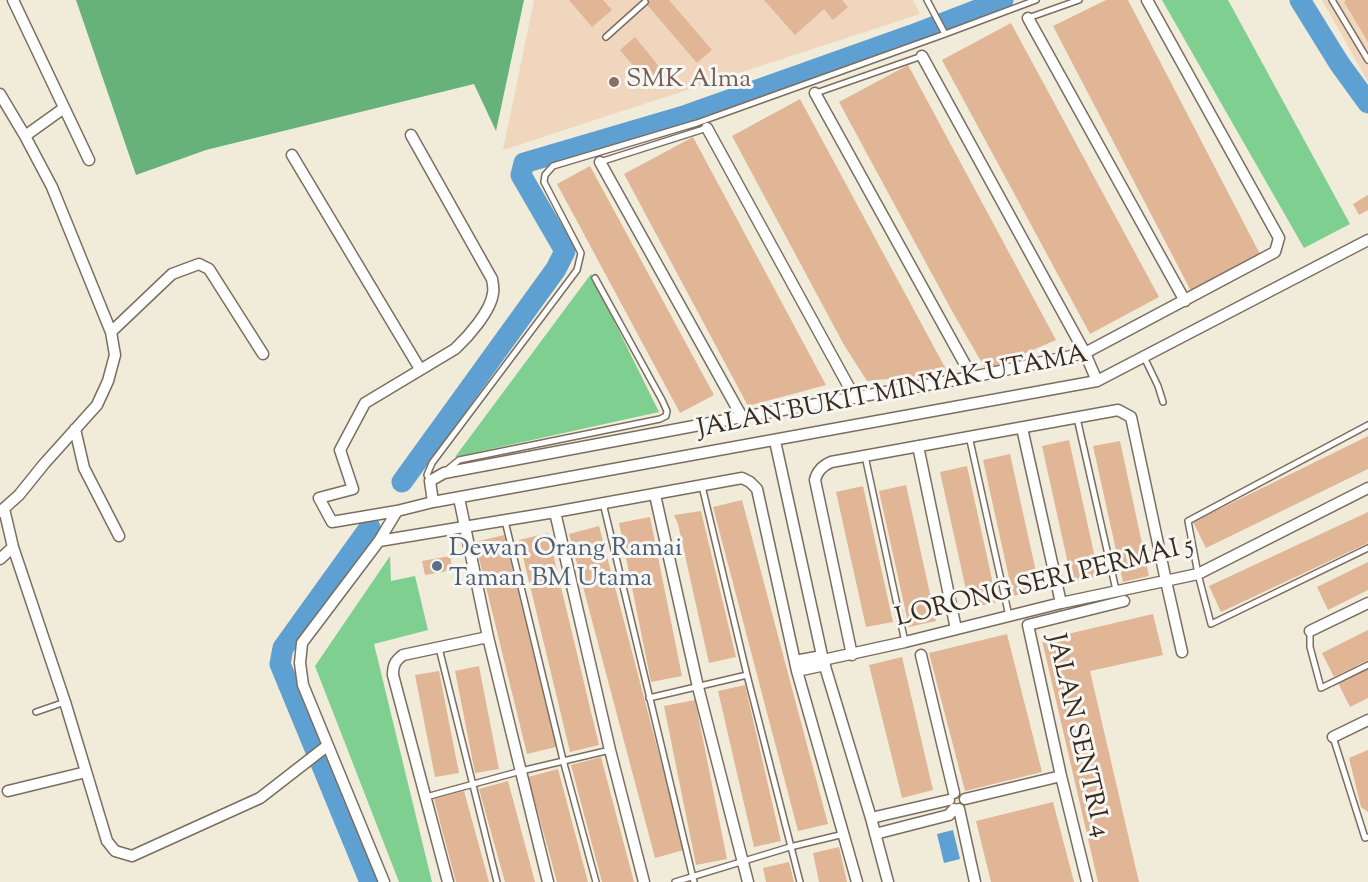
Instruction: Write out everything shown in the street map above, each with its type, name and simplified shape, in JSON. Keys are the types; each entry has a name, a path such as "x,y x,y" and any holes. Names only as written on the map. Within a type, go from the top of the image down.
{"street":[{"path":"14,0 89,160"},
{"name":"JALAN BUKIT MINYAK UTAMA","path":"430,481 444,473 855,398 1085,353 1275,252 1279,238 1147,0"},
{"path":"1028,18 1185,301"},
{"path":"922,56 1085,353 1097,381"},
{"path":"815,93 972,376"},
{"path":"0,94 25,136 63,211 111,332 115,356 108,381 97,405 19,495 2,510 65,702 106,841 115,851 132,856 260,798 325,748"},
{"path":"25,136 64,108"},
{"path":"707,129 855,398"},
{"path":"292,155 420,369 455,349 467,337 490,304 494,291 492,279 411,135"},
{"path":"600,162 742,417"},
{"name":"JALAN BUKIT MINYAK UTAMA","path":"420,369 366,403 340,450 353,489 319,498 332,522 1097,381 1368,240"},
{"path":"111,332 172,274 199,264 209,269 263,354"},
{"path":"852,655 815,480 816,475 825,464 1118,410 1131,417 1182,652"},
{"path":"1022,428 1061,603"},
{"path":"75,429 84,468 119,536"},
{"path":"774,441 823,660 888,882"},
{"path":"918,446 956,629"},
{"path":"379,541 655,495 742,478 750,482 757,489 796,666 857,882"},
{"path":"430,481 433,502"},
{"name":"LORONG SERI PERMAI 5","path":"796,666 852,655 1116,590 1198,574 1368,488"},
{"path":"655,495 698,687 748,882"},
{"path":"459,498 488,637 548,882"},
{"path":"384,882 325,748 303,685 300,663 302,643 379,541 397,511"},
{"path":"555,512 610,750 644,882"},
{"path":"0,559 13,547"},
{"name":"JALAN SENTRI 4","path":"1087,882 1028,625 1124,601"},
{"path":"1310,632 1368,603"},
{"path":"448,882 393,675 393,665 403,655 488,637"},
{"path":"921,655 954,803 975,882"},
{"path":"1333,737 1368,720"},
{"path":"8,791 86,772"},
{"path":"875,834 949,815 960,793 965,799 1061,776"},
{"path":"871,818 954,803"}],"lane":[{"path":"927,0 943,32"},
{"path":"430,481 427,475 432,463 577,270 581,252 544,182 544,175 553,166 697,123 1036,0"},
{"path":"1028,18 1079,0"},
{"path":"1332,0 1368,60"},
{"path":"606,37 645,2"},
{"path":"815,93 922,56"},
{"path":"600,162 707,129"},
{"path":"444,473 459,460 666,416 668,411 595,278"},
{"path":"1144,357 1163,402"},
{"path":"1077,418 1116,590"},
{"path":"1368,425 1188,521 1211,624 1368,548"},
{"path":"969,436 1009,616"},
{"path":"865,456 905,642"},
{"path":"702,486 800,882"},
{"path":"603,503 693,879"},
{"path":"505,521 563,760 596,882"},
{"path":"1310,632 1310,647 1321,688 1368,665"},
{"path":"439,648 497,882"},
{"path":"649,698 747,675"},
{"path":"36,712 65,702"},
{"path":"1333,737 1365,838 1368,837"},
{"path":"426,797 563,760 610,750"},
{"path":"675,882 693,879 743,862 844,834"}],"shaded area":[{"name":"SMK Alma","path":"534,0 913,0 920,14 503,150"},
{"path":"1322,0 1368,0 1368,82"}],"green space":[{"path":"76,0 524,0 496,131 474,84 206,150 136,175"},
{"path":"1162,0 1228,0 1350,224 1304,248"},
{"path":"591,274 659,412 455,457"},
{"path":"390,556 391,581 415,576 428,630 374,644 432,882 399,882 315,666"}],"water":[{"path":"953,830 960,859 944,863 937,834"}],"building":[{"path":"569,0 603,0 612,10 592,27"},
{"path":"643,0 669,0 712,50 697,63"},
{"path":"764,0 842,0 848,7 833,20 824,9 795,35"},
{"path":"1106,0 1128,0 1260,254 1191,291 1053,26"},
{"path":"1346,0 1368,0 1368,42 1344,2"},
{"path":"1011,23 1159,297 1090,334 942,60"},
{"path":"635,37 667,76 652,88 620,50"},
{"path":"908,65 1056,340 986,370 839,102"},
{"path":"800,99 948,373 867,381 844,345 732,136"},
{"path":"693,137 826,385 748,406 624,174"},
{"path":"590,166 714,395 680,413 557,184"},
{"path":"1368,195 1368,210 1359,215 1353,204"},
{"path":"1368,436 1368,469 1206,548 1193,522"},
{"path":"1069,440 1099,576 1072,582 1042,446"},
{"path":"1120,441 1149,576 1123,582 1093,446"},
{"path":"1010,454 1040,590 1013,596 983,460"},
{"path":"967,466 997,602 970,608 940,472"},
{"path":"906,485 936,621 909,627 879,491"},
{"path":"863,486 893,622 866,627 836,492"},
{"path":"742,500 828,824 798,831 713,507"},
{"path":"701,511 736,657 709,663 678,524 674,515"},
{"path":"1368,512 1368,543 1221,612 1209,586"},
{"path":"650,517 682,676 651,682 619,523"},
{"path":"599,526 684,850 655,858 569,534"},
{"path":"548,533 599,745 570,752 519,540"},
{"path":"504,535 556,747 527,754 475,542"},
{"name":"Dewan Orang Ramai Taman BM Utama","path":"450,556 453,570 425,575 422,561"},
{"path":"1368,562 1368,590 1328,610 1317,587"},
{"path":"1153,614 1163,655 1090,671 1139,882 1098,882 1042,640"},
{"path":"1368,630 1368,660 1334,677 1322,653"},
{"path":"1007,634 1042,772 965,791 929,653"},
{"path":"902,657 933,790 902,798 869,665"},
{"path":"479,666 499,769 475,773 455,671"},
{"path":"1368,668 1368,698 1350,707 1338,683"},
{"path":"439,671 459,773 435,777 415,675"},
{"path":"745,685 781,841 754,847 718,691"},
{"path":"695,700 727,859 696,865 664,706"},
{"path":"1368,750 1368,812 1361,807 1349,758"},
{"path":"601,757 634,882 602,882 590,837 571,765"},
{"path":"558,769 588,882 557,882 528,777"},
{"path":"508,781 535,882 505,882 479,789"},
{"path":"464,791 489,882 456,882 434,799"},
{"path":"1053,802 1074,882 991,882 976,821"},
{"path":"839,847 847,882 819,882 813,853"},
{"path":"789,862 794,882 766,882 763,868"}],"waterway":[{"path":"402,482 556,269 565,251 521,175 524,163 687,115 1003,0"},
{"path":"1300,0 1339,63 1368,103"},
{"path":"370,527 283,648 280,664 370,882"}],"place":[{"name":"SMK Alma","path":"614,82"},
{"name":"Dewan Orang Ramai Taman BM Utama","path":"437,566"}]}
